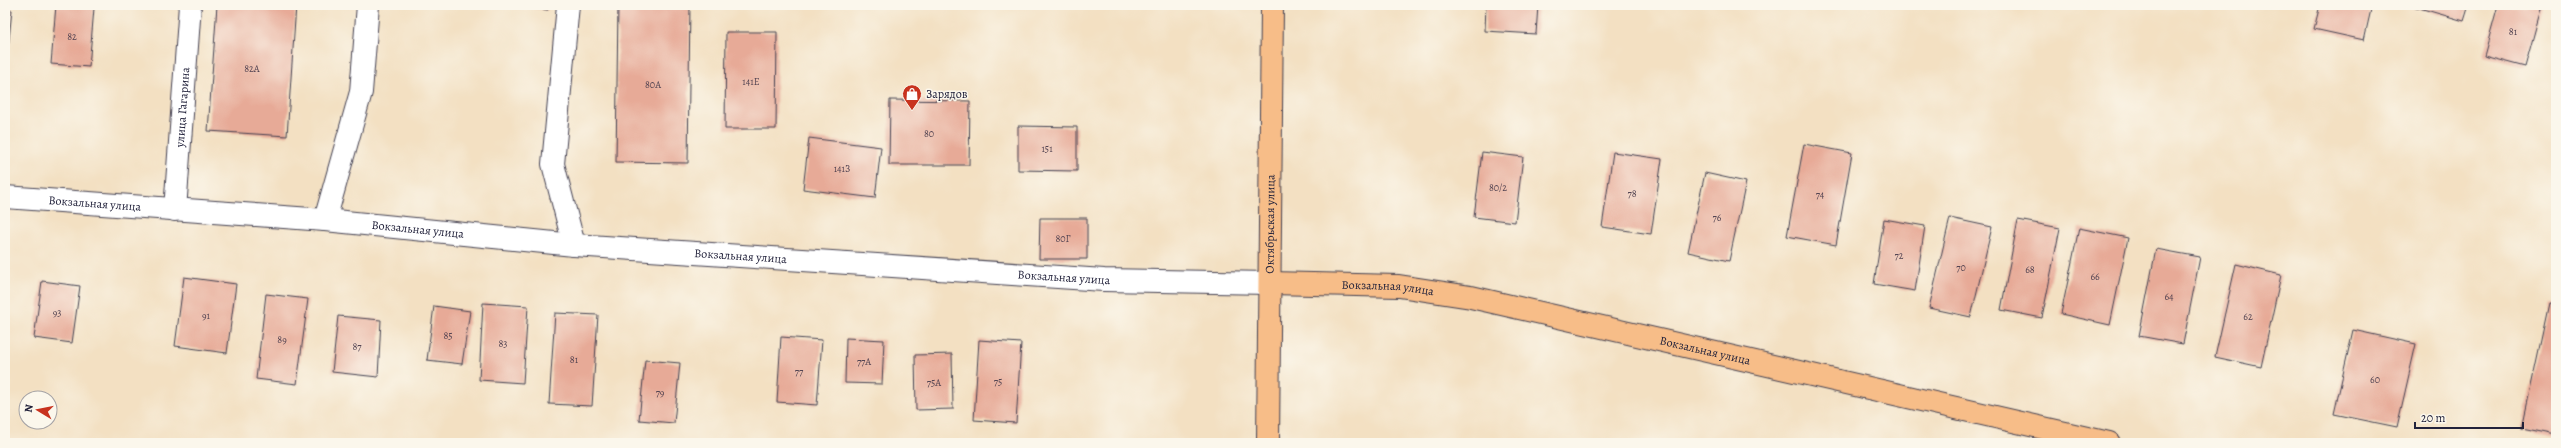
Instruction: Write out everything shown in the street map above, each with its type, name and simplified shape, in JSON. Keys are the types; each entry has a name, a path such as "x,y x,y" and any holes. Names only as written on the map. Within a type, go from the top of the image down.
{"main road":[{"name":"Октябрьская улица","path":"1268,443 1272,5"},
{"name":"Вокзальная улица","path":"1270,283 1399,286 1471,297 2109,443"}],"street":[{"name":"улица Гагарина","path":"175,210 190,5"},
{"path":"324,220 361,92 368,5"},
{"path":"568,5 553,164 574,245"},
{"name":"Вокзальная улица","path":"5,197 324,220 574,245 1104,280 1270,283"}],"building":[{"path":"56,5 94,8 89,67 51,64"},
{"path":"217,5 296,5 287,136 208,131"},
{"path":"506,5 548,5 548,10"},
{"path":"618,5 690,5 688,163 616,162"},
{"path":"1486,5 1538,5 1536,34 1485,31"},
{"path":"2320,5 2372,5 2364,40 2314,29"},
{"path":"2409,5 2469,5 2464,21"},
{"path":"2498,5 2542,5 2525,67 2484,56"},
{"path":"5,10 12,10 6,69 5,69"},
{"path":"726,32 777,32 776,129 725,129"},
{"path":"890,100 970,101 969,165 889,165"},
{"path":"1018,126 1077,127 1077,171 1018,170"},
{"path":"809,138 881,147 875,198 803,189"},
{"path":"1804,144 1852,153 1836,245 1787,236"},
{"path":"1482,152 1523,157 1515,222 1474,217"},
{"path":"1613,152 1662,159 1651,234 1602,227"},
{"path":"1705,173 1746,182 1729,261 1688,252"},
{"path":"1040,218 1087,218 1087,259 1039,259"},
{"path":"1950,218 1992,227 1971,317 1929,308"},
{"path":"1884,219 1925,226 1915,291 1874,284"},
{"path":"2018,220 2060,228 2042,318 2001,310"},
{"path":"2079,228 2128,238 2110,325 2061,314"},
{"path":"2156,249 2200,257 2183,344 2139,336"},
{"path":"2236,264 2281,275 2261,367 2215,357"},
{"path":"184,277 236,284 227,353 175,346"},
{"path":"42,281 80,286 72,343 34,338"},
{"path":"266,294 308,299 297,384 256,379"},
{"path":"483,303 528,306 523,383 479,380"},
{"path":"2549,303 2556,304 2556,435 2522,428"},
{"path":"434,306 470,311 462,364 427,360"},
{"path":"555,313 598,315 592,406 549,404"},
{"path":"338,316 381,320 378,377 332,372"},
{"path":"2353,330 2416,344 2397,427 2334,414"},
{"path":"781,337 822,340 817,405 777,402"},
{"path":"846,338 884,340 882,384 845,383"},
{"path":"979,340 1021,343 1016,423 974,420"},
{"path":"952,354 953,409 916,410 915,355"},
{"path":"645,360 680,363 674,423 639,420"}],"place":[{"name":"Зарядов","path":"912,111"}]}
